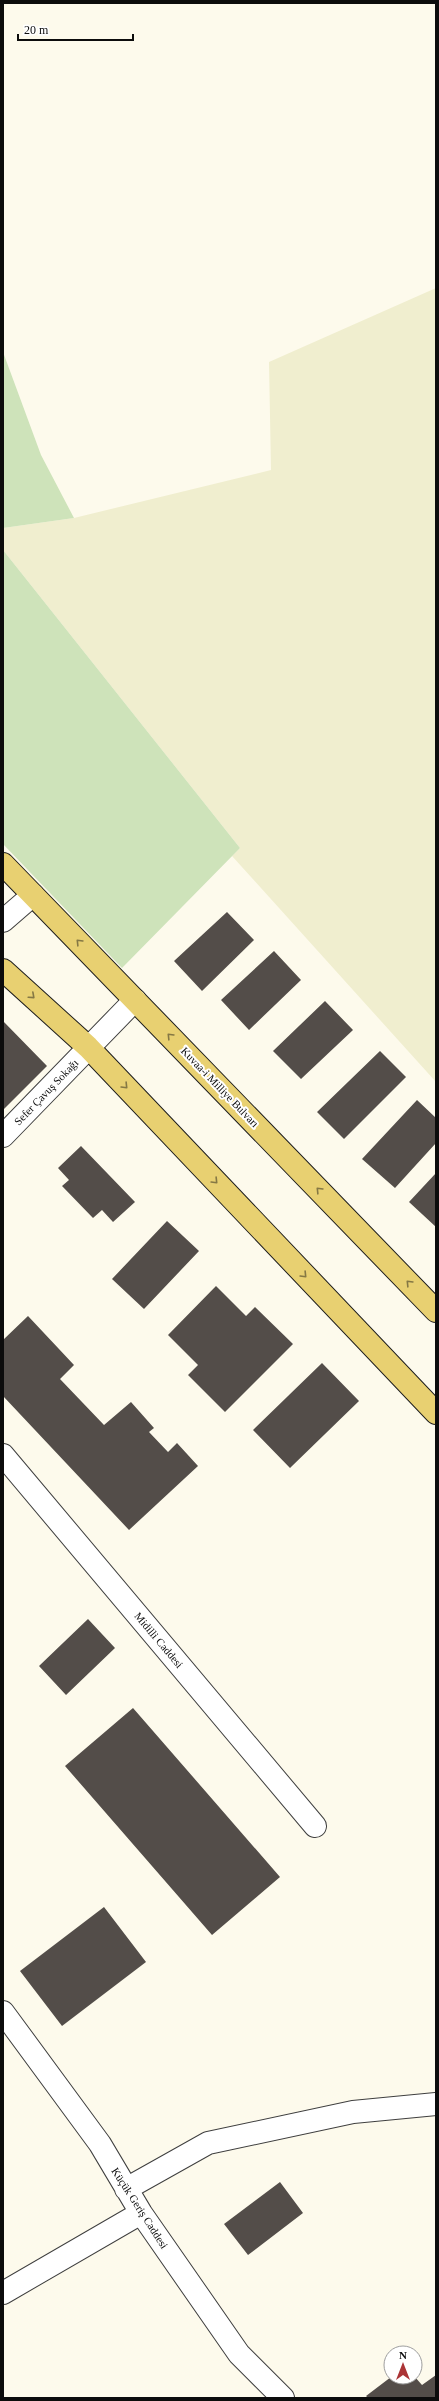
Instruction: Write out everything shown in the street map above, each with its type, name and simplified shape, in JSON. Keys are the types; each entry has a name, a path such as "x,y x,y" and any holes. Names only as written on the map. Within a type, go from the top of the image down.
{"main road":[{"name":"Kuvaa-i Milliye Bulvarı","path":"3,864 436,1311"},
{"path":"3,970 88,1047 436,1413"}],"street":[{"path":"3,921 33,895"},
{"name":"Sefer Çavuş Sokağı","path":"3,1136 135,1000"},
{"name":"Midilli Caddesi","path":"3,1455 315,1826"},
{"name":"Küçük Geriş Caddesi","path":"3,2012 100,2144 141,2213 239,2354 283,2398"},
{"path":"126,2189 208,2143 353,2112 436,2104"},
{"path":"3,2293 141,2213"}],"shaded area":[{"path":"436,288 436,1082 232,856 240,848 3,550 3,528 74,518 271,470 269,362"}],"green space":[{"path":"3,352 41,455 74,518 3,528"},
{"path":"3,550 240,848 122,968 3,844"}],"building":[{"path":"227,912 254,940 202,991 174,961"},
{"path":"274,951 301,980 249,1030 221,1000"},
{"path":"325,1001 353,1030 301,1079 273,1051"},
{"path":"3,1021 47,1066 3,1110"},
{"path":"380,1051 406,1077 344,1139 317,1112"},
{"path":"417,1100 436,1118 436,1143 395,1188 362,1159"},
{"path":"81,1146 135,1202 113,1222 102,1210 93,1218 62,1186 69,1180 58,1168"},
{"path":"436,1173 436,1227 409,1202"},
{"path":"167,1221 199,1251 144,1309 112,1279"},
{"path":"216,1286 246,1316 255,1307 293,1344 225,1412 188,1375 198,1365 168,1335"},
{"path":"28,1316 74,1365 60,1379 104,1425 131,1402 154,1428 149,1432 168,1452 177,1443 198,1466 129,1530 3,1396 3,1340"},
{"path":"322,1363 359,1401 290,1468 253,1430"},
{"path":"88,1619 115,1648 66,1695 39,1666"},
{"path":"133,1708 280,1877 212,1935 65,1766"},
{"path":"104,1907 146,1962 62,2026 20,1971"},
{"path":"280,2182 303,2213 248,2255 224,2224"},
{"path":"436,2375 436,2398 368,2398 366,2396 383,2383 383,2385 423,2384"}]}
